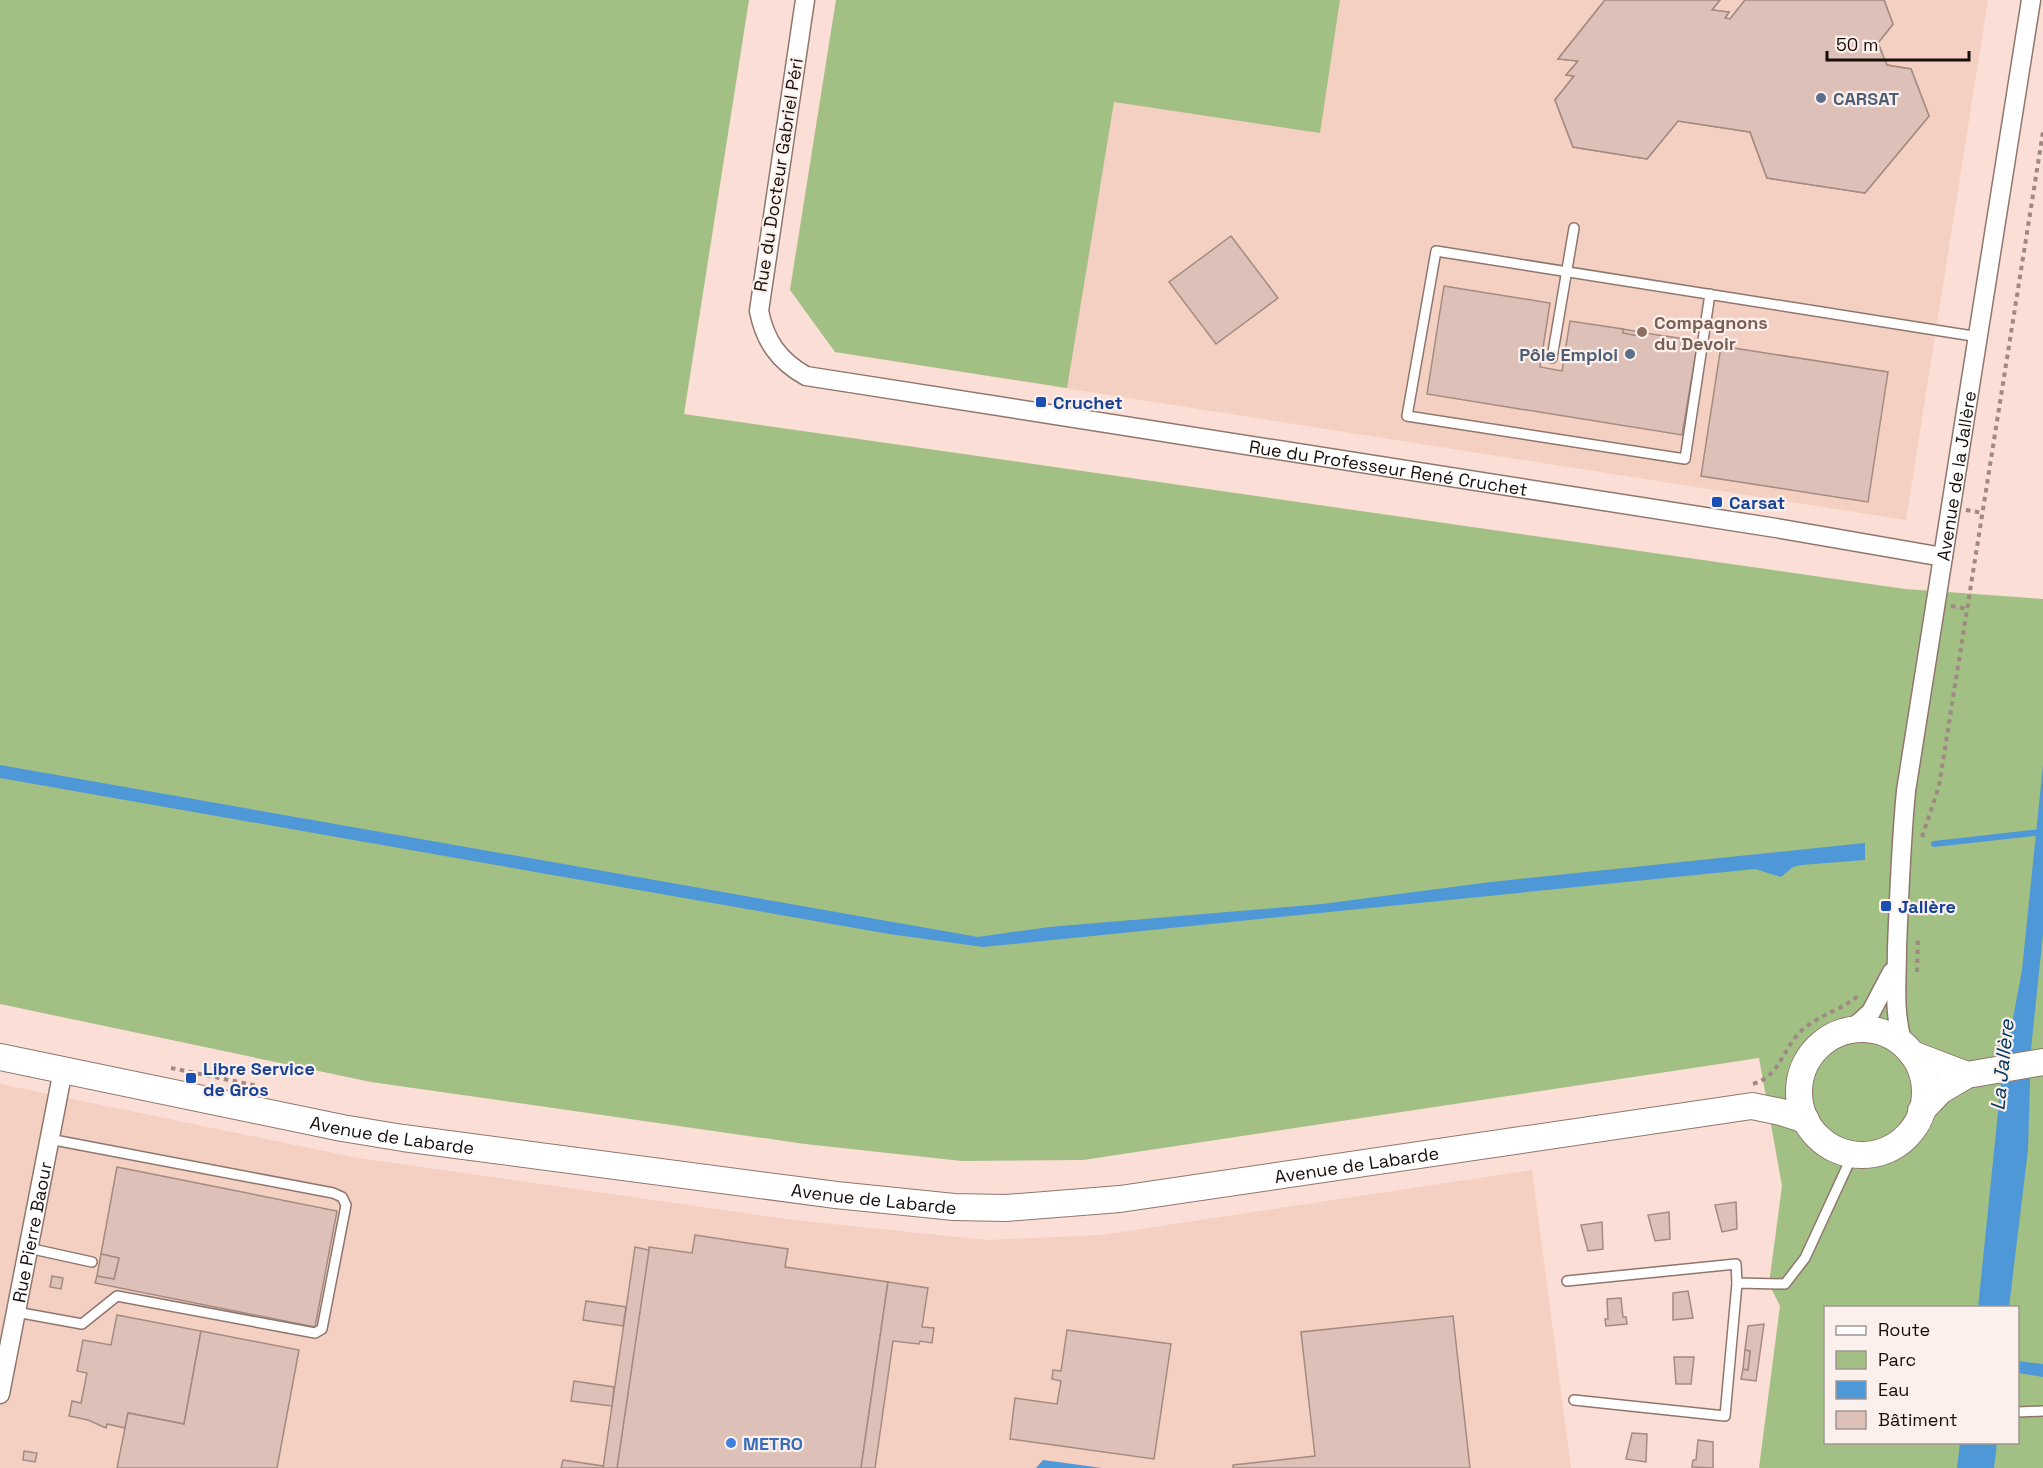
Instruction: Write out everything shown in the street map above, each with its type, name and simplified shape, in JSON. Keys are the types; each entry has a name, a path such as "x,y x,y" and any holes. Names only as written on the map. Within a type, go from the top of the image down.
{"main road":[{"path":"1907,1049 1922,1076 1924,1099 1916,1122 1900,1141 1878,1152 1853,1154 1830,1146 1820,1139 1806,1120 1799,1097 1802,1073 1815,1049 1838,1034 1851,1030 1878,1031 1907,1049 1968,1075"},
{"name":"Avenue de Labarde","path":"0,1057 342,1128 437,1143 570,1158 847,1196 1006,1208 1120,1199 1750,1096 1802,1073"},
{"path":"1921,1111 1940,1092 1968,1075 2039,1062"},
{"name":"Avenue de Labarde","path":"1750,1096 1781,1112 1806,1120"}],"street":[{"name":"Rue du Docteur Gabriel Péri","path":"806,0 759,311 767,339 784,361 806,376 833,382"},
{"name":"Avenue de la Jallère","path":"1907,1049 1895,1012 1900,857 1906,791 2031,0"},
{"name":"Rue du Professeur René Cruchet","path":"833,382 1776,528 1943,557"},
{"name":"Avenue de la Jallère","path":"1851,1030 1871,1012 1882,994 1897,953"},
{"name":"Rue Pierre Baour","path":"0,1394 63,1070"}],"lane":[{"path":"1552,358 1574,228"},
{"path":"1710,294 1685,459 1407,416 1436,251 1710,294 1978,337"},
{"path":"16,1312 82,1324 117,1296 315,1334 322,1329 346,1205 342,1197 333,1193 49,1139"},
{"path":"1737,1283 1785,1284 1805,1258 1853,1154"},
{"path":"28,1248 92,1262"},
{"path":"1567,1281 1736,1264 1737,1283 1725,1416 1574,1400"},
{"path":"2019,1412 2043,1411"}],"path":[{"path":"1921,846 1939,786 2043,132"},
{"path":"1916,975 1918,933"},
{"path":"1750,1096 1773,1073 1793,1041 1815,1020 1849,1004 1864,991 1882,994"},
{"path":"161,1068 184,1070 266,1088"}],"shaded area":[{"path":"836,0 1988,0 1906,520 835,352 790,290"},
{"path":"0,1084 358,1158 794,1220 987,1240 1101,1235 1532,1170 1571,1468 0,1468"}],"green space":[{"path":"0,0 749,0 684,414 1905,589 2043,599 2043,1468 1759,1468 1780,1306 1769,1284 1782,1186 1759,1058 1083,1160 962,1161 805,1144 371,1082 0,1004"},
{"path":"836,0 1340,0 1320,133 1114,102 1067,388 835,352 790,290"}],"water":[{"path":"0,765 978,937 1049,927 1322,904 1491,882 1865,843 1865,860 1801,865 1793,867 1781,877 1755,869 983,947 889,934 0,778"},
{"path":"2043,765 2043,934 2031,1049 2028,1150 2009,1306 1978,1306 2001,1083 2022,970"},
{"path":"2019,1361 2043,1364 2043,1377 2019,1373"},
{"path":"1960,1444 1997,1444 1994,1468 1957,1468"},
{"path":"1043,1460 1102,1468 1036,1468"}],"building":[{"name":"CARSAT","path":"1605,0 1720,0 1712,10 1729,12 1725,18 1730,19 1745,0 1884,0 1893,24 1878,43 1887,65 1911,69 1929,116 1865,193 1767,178 1750,132 1678,121 1647,159 1573,147 1555,100 1574,76 1566,75 1578,61 1558,59","holes":["1770,5 1794,9 1802,31 1788,49 1763,46 1755,24","1699,59 1723,63 1731,85 1717,103 1693,100 1685,78","1637,72 1659,75 1667,96 1652,115 1629,112 1621,89","1775,137 1785,139 1789,148 1783,156 1773,154 1769,145"]},
{"name":"CARSAT","path":"1605,0 1720,0 1712,10 1729,12 1725,18 1730,19 1745,0 1884,0 1893,24 1878,43 1887,65 1911,69 1929,116 1865,193 1767,178 1750,132 1678,121 1647,159 1573,147 1555,100 1574,76 1566,75 1578,61 1558,59"},
{"path":"1231,236 1278,298 1216,344 1169,282"},
{"name":"Pôle Emploi","path":"1444,286 1550,303 1540,367 1562,371 1570,321 1623,329 1623,333 1644,337 1645,333 1698,341 1682,435 1427,394"},
{"path":"1623,329 1645,333 1644,337 1623,333"},
{"path":"1721,346 1888,372 1868,502 1701,476"},
{"path":"117,1167 337,1211 315,1327 95,1283 97,1276 114,1279 119,1258 101,1254"},
{"path":"1736,1202 1737,1229 1722,1232 1715,1205"},
{"path":"1669,1212 1670,1239 1655,1241 1648,1215"},
{"path":"1602,1222 1603,1249 1588,1251 1581,1225"},
{"path":"695,1235 788,1249 785,1267 888,1282 861,1468 617,1468 649,1247 692,1253"},
{"path":"635,1247 649,1250 617,1468 603,1468"},
{"path":"101,1254 119,1258 114,1279 97,1276"},
{"path":"52,1276 63,1278 61,1289 50,1287"},
{"path":"888,1282 928,1288 922,1327 934,1328 932,1343 893,1341 875,1468 861,1468"},
{"path":"1688,1291 1693,1318 1673,1320 1673,1293"},
{"path":"1621,1298 1623,1317 1626,1317 1627,1324 1606,1326 1607,1299"},
{"path":"586,1301 626,1307 623,1326 583,1320"},
{"path":"117,1315 201,1331 184,1424 128,1413 125,1428 107,1424 106,1428 88,1420 69,1416 72,1401 81,1403 87,1373 77,1371 83,1340 111,1345"},
{"path":"1453,1316 1470,1468 1233,1468 1233,1465 1315,1456 1301,1332"},
{"path":"1764,1324 1756,1381 1741,1379 1743,1369 1748,1370 1750,1351 1745,1350 1748,1326"},
{"path":"1067,1330 1171,1344 1154,1459 1010,1439 1015,1398 1057,1404 1061,1381 1052,1379 1053,1370 1061,1371"},
{"path":"201,1331 299,1350 277,1468 117,1468 128,1413 184,1424"},
{"path":"1745,1350 1750,1351 1748,1370 1743,1369"},
{"path":"1674,1357 1694,1357 1691,1384 1676,1384"},
{"path":"574,1381 614,1387 612,1406 571,1401"},
{"path":"1632,1433 1647,1434 1646,1462 1626,1459"},
{"path":"1698,1440 1713,1442 1713,1468 1692,1467 1693,1460 1696,1460"},
{"path":"24,1451 37,1453 35,1462 23,1460"},
{"path":"563,1460 603,1466 603,1468 561,1468"}],"waterway":[{"path":"1934,844 2042,832"}],"place":[{"name":"CARSAT","path":"1821,98"},
{"name":"Compagnons du Devoir","path":"1642,332"},
{"name":"Pôle Emploi","path":"1630,354"},
{"name":"Cruchet","path":"1041,402"},
{"name":"Carsat","path":"1717,502"},
{"name":"Jallère","path":"1886,906"},
{"name":"Libre Service de Gros","path":"191,1078"},
{"name":"METRO","path":"731,1443"}],"water label":[{"name":"La Jallère","path":"2002,1065"}]}
